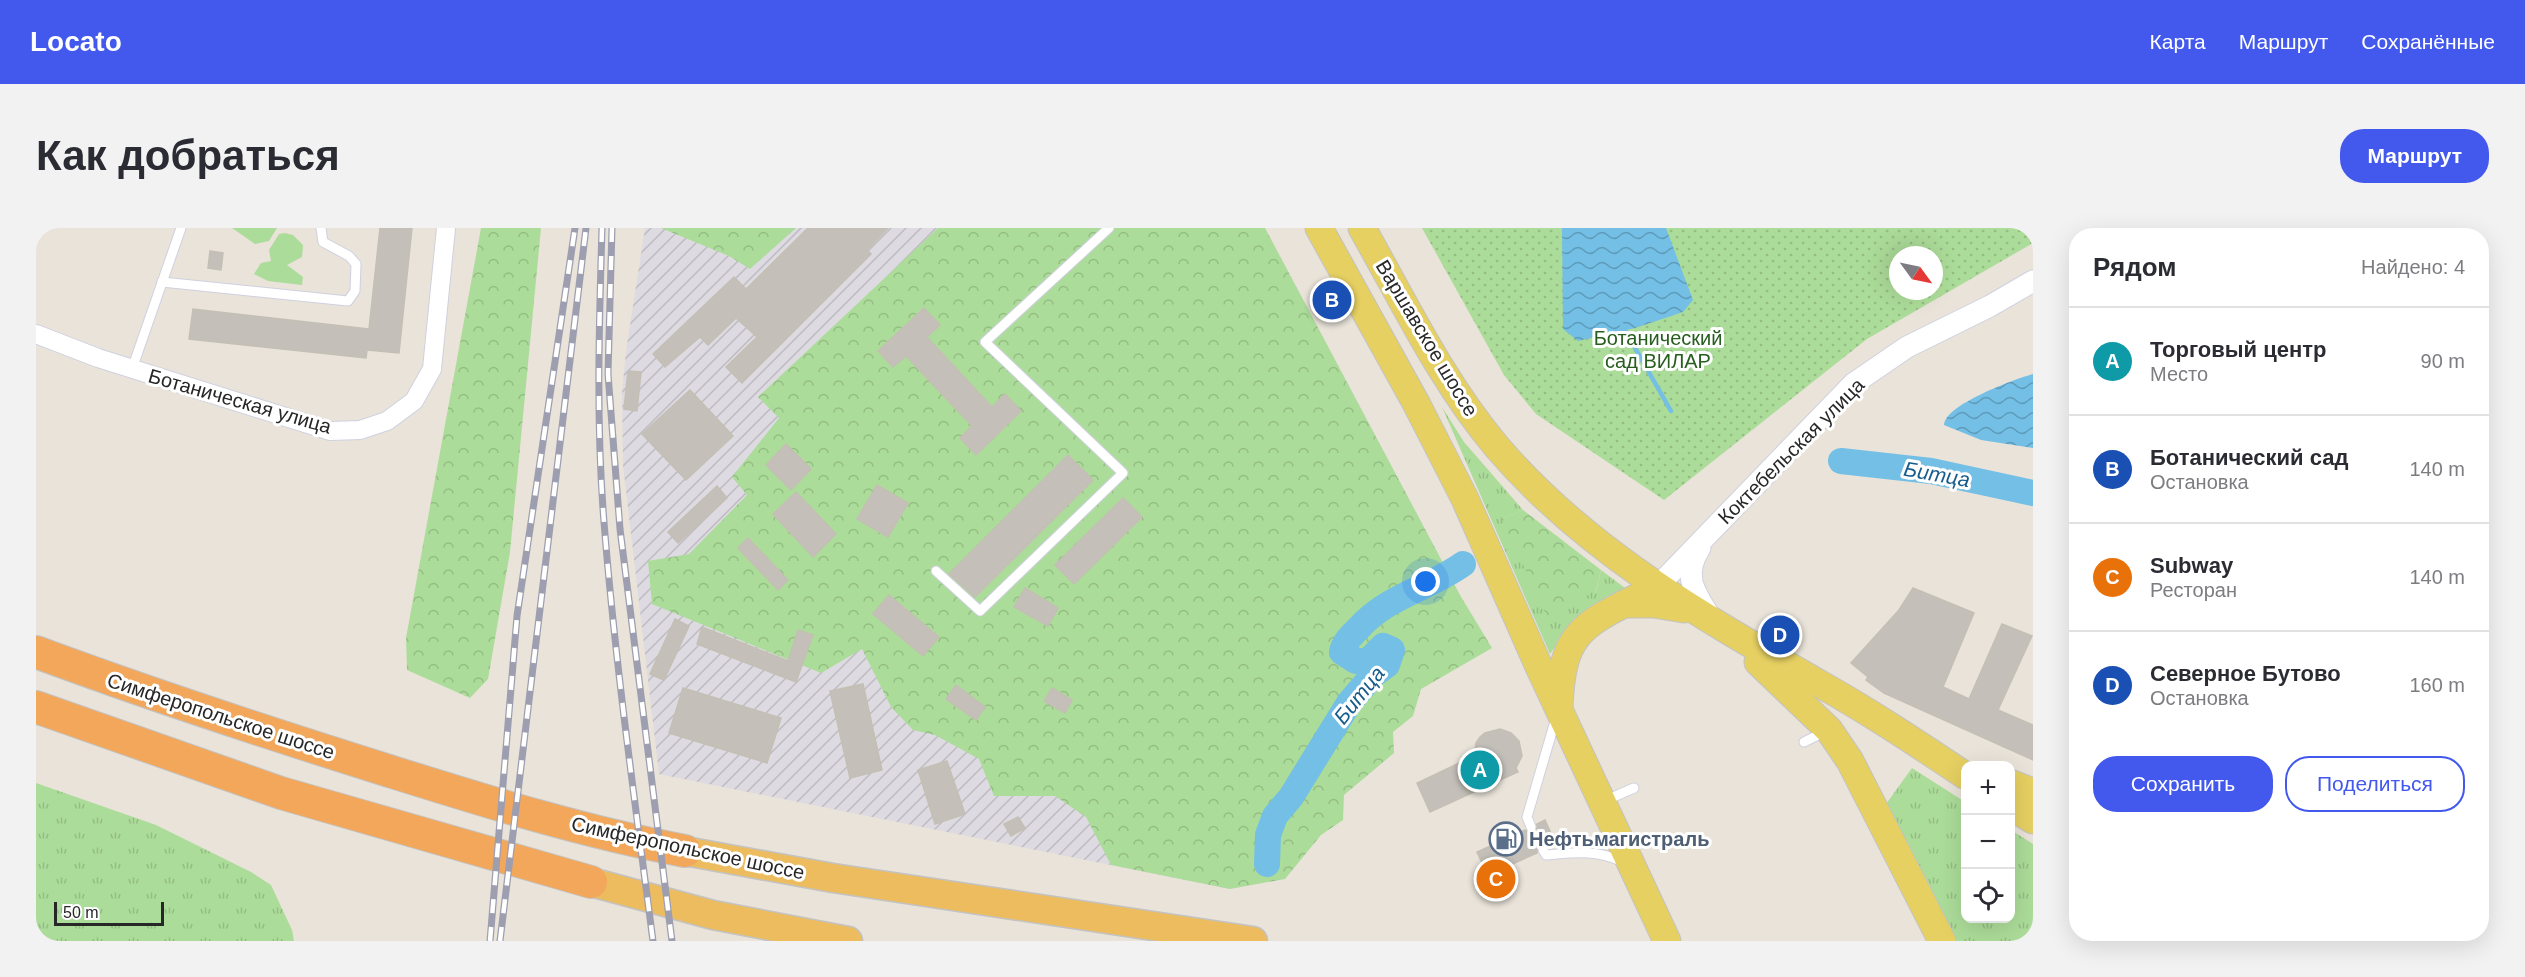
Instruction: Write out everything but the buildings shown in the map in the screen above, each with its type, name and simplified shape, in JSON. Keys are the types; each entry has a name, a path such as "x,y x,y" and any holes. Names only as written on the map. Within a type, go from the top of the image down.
{"highway":[{"name":"Симферопольское шоссе","path":"36,652 218,717 474,797 617,838 833,878 1253,941"},
{"path":"36,707 281,793 713,915 848,941"}],"main road":[{"name":"Варшавское шоссе","path":"1319,228 1416,403 1466,499 1667,941"},
{"name":"Варшавское шоссе","path":"1362,228 1450,383 1496,446 1564,516 1609,554 1658,587 1888,725 1961,773"},
{"path":"1559,707 1560,675 1574,643 1595,618 1658,587"},
{"path":"1624,604 1675,607 1713,621 1787,688 1829,730 1877,810 1942,941"},
{"path":"1888,725 1965,761"},
{"path":"2015,785 2033,792"},
{"path":"2015,809 2033,820"}],"street":[{"name":"Ботаническая улица","path":"36,334 132,369 330,431 360,430 387,421 414,402 432,369 446,228"},
{"name":"Коктебельская улица","path":"1658,587 1853,384 1907,347 1990,306 2033,281"},
{"path":"1710,533 1692,561 1690,572 1696,594 1713,621"}],"lane":[{"path":"132,369 180,228"},
{"path":"162,282 348,301 355,291 356,264 349,256 322,242 321,228"},
{"path":"936,571 980,611 1123,473 985,342 1110,228"},
{"path":"1532,827 1527,817 1559,707"},
{"path":"1804,742 1829,730"},
{"path":"1604,801 1634,788"},
{"path":"1543,850 1546,855 1576,852 1608,855 1634,868"}],"shaded area":[{"path":"645,228 1265,228 1460,595 1230,889 659,774 623,465 622,393"}],"green space":[{"path":"232,228 277,228 269,241 255,244"},
{"path":"481,228 541,228 510,552 488,679 470,698 407,670 406,638"},
{"path":"661,228 796,228 750,269 729,256"},
{"path":"938,228 1265,228 1460,595 1492,648 1421,689 1413,716 1393,732 1394,753 1344,795 1343,820 1321,835 1285,879 1230,889 1111,865 1086,817 1055,796 994,796 979,759 935,735 913,730 891,707 862,649 821,673 652,604 648,561 689,554 747,495 732,477 779,418 758,397"},
{"name":"Ботанический сад ВИЛАР","path":"1422,228 2033,228 2033,243 1943,295 1943,246 1889,246 1889,300 1934,300 1867,339 1664,500 1536,414 1504,375"},
{"path":"279,234 293,235 303,245 302,257 287,265 303,277 302,285 268,281 254,274 261,263 271,261 269,250"},
{"path":"1442,407 1464,442 1523,510 1502,519 1596,591 1601,570 1625,588 1575,618 1550,654"},
{"path":"1523,510 1601,570 1596,590 1548,619 1502,519"},
{"path":"1912,768 1961,799 1961,923 2015,923 2015,833 2033,844 2033,941 1955,941 1886,804"},
{"path":"36,783 156,825 251,872 271,885 292,930 294,941 36,941"}],"water":[{"path":"1562,228 1666,228 1693,300 1683,312 1635,328 1578,341 1563,329"},
{"path":"2033,374 2033,448 1981,440 1944,425 1947,417 1967,401"}],"waterway":[{"path":"1622,325 1671,411"},
{"name":"Битца","path":"1841,461 1931,471 2033,493"},
{"name":"Битца","path":"1267,864 1268,835 1275,816 1291,797 1349,703 1373,675 1387,665 1392,650 1383,646 1368,661 1356,661 1342,652 1346,642 1382,608 1463,564"}],"railway":[{"path":"490,941 517,616 575,228"},
{"path":"500,941 586,228"},
{"path":"602,228 599,339 601,486 620,679 653,941"},
{"path":"612,228 608,374 620,529 672,941"}],"place":[{"name":"Ботанический сад","path":"1332,300"},
{"name":"Северное Бутово","path":"1780,635"},
{"name":"Торговый центр","path":"1480,770"},
{"name":"Нефтьмагистраль","path":"1506,839"},
{"name":"Subway","path":"1496,879"}]}
